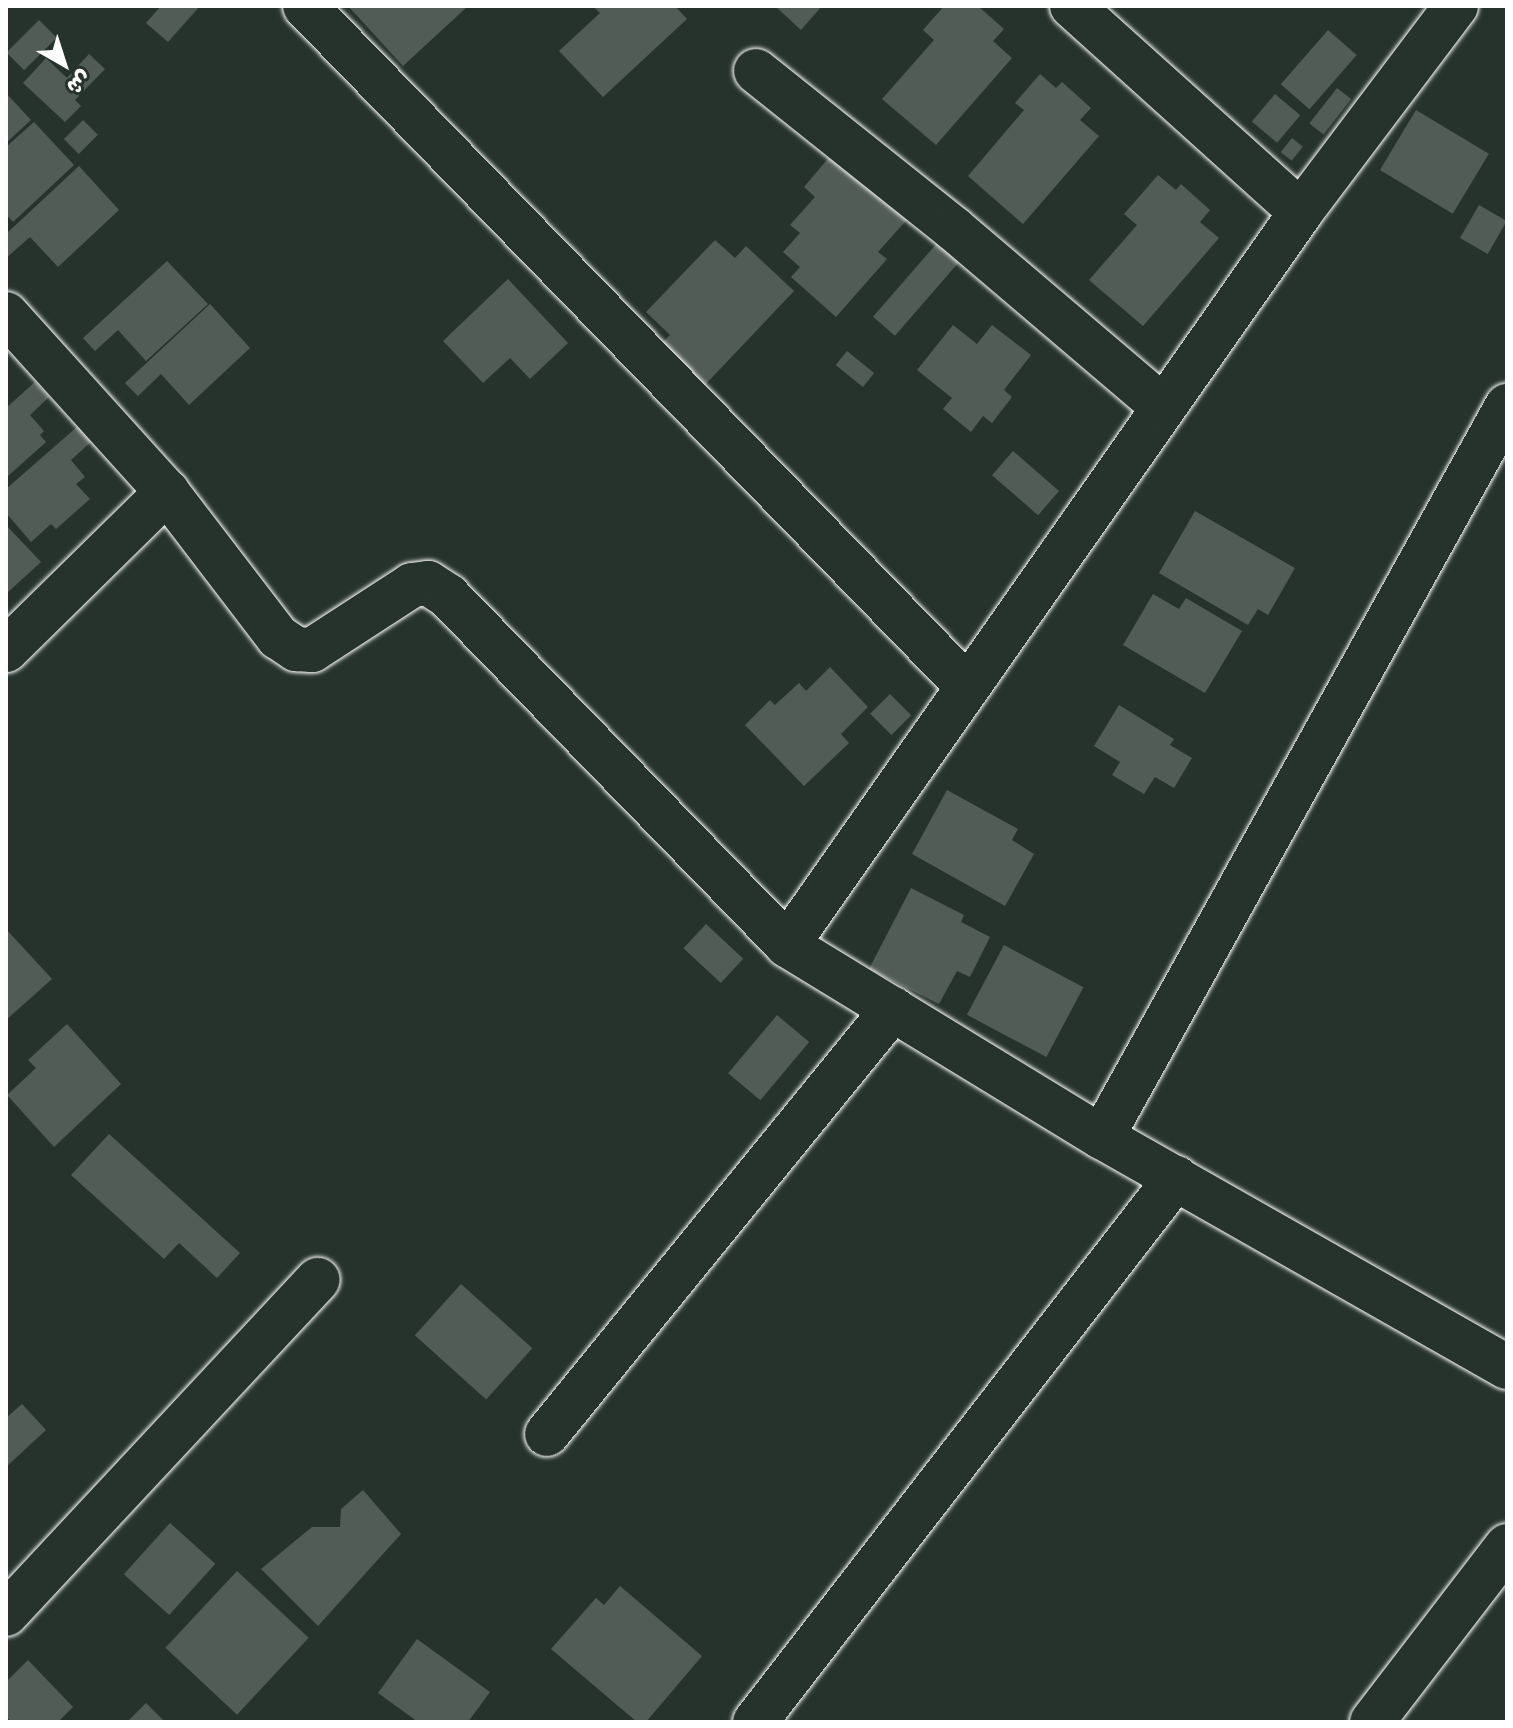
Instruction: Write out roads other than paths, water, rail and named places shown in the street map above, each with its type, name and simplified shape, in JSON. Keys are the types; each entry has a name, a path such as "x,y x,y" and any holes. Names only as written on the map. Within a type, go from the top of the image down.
{"street":[{"path":"305,6 967,686"},
{"path":"1072,6 1301,212"},
{"path":"787,945 1301,212 1456,6"},
{"path":"756,71 954,229 1163,407"},
{"path":"6,314 167,492 278,637 296,649 312,650 412,585 428,583 448,596 787,945 1102,1137 1507,1367"},
{"path":"1102,1137 1507,406"},
{"path":"6,650 167,492"},
{"path":"547,1434 893,1009"},
{"path":"755,1722 1176,1178"},
{"path":"6,1614 318,1280"},
{"path":"1372,1722 1507,1546"}]}
